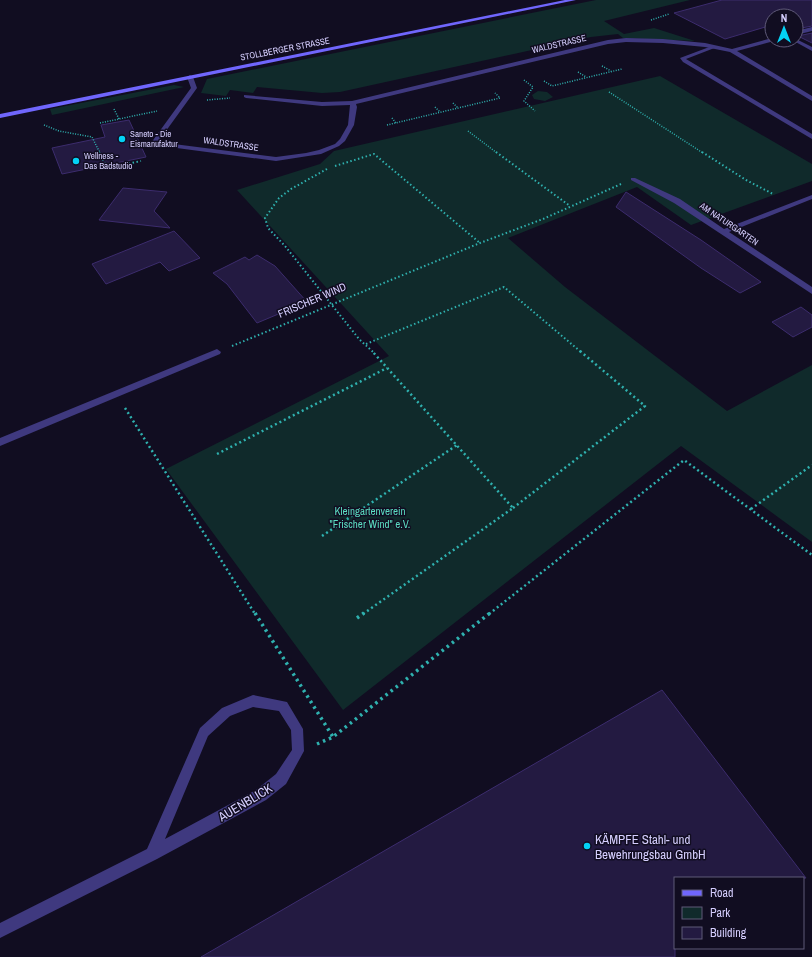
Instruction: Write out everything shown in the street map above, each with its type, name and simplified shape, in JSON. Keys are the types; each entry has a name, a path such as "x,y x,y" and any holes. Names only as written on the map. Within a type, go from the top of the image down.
{"main road":[{"name":"STOLLBERGER STRASSE","path":"0,116 573,0"}],"street":[{"name":"WALDSTRASSE","path":"249,96 322,104 352,103 608,42 626,40 663,41 714,47 732,51 764,42"},
{"path":"714,47 683,58 685,61 812,137"},
{"path":"732,51 812,99"},
{"name":"WALDSTRASSE","path":"190,77 194,88 154,143 276,159 321,152 337,145 343,140 351,124 354,107 352,103"},
{"name":"AM NATURGARTEN","path":"633,179 677,201 812,291"},
{"path":"723,232 812,197"},
{"path":"0,442 117,395 217,352"},
{"name":"AUENBLICK","path":"0,931 152,854 261,795 281,779 298,751 297,729 283,706 253,701 226,712 204,732 152,854"}],"path":[{"path":"652,20 669,14"},
{"path":"507,65 533,87 524,101 529,108 535,111"},
{"path":"602,66 612,71"},
{"path":"544,81 552,86 622,69"},
{"path":"578,72 587,77"},
{"path":"609,92 746,180 793,205"},
{"path":"387,125 500,98 495,93"},
{"path":"187,97 208,100 249,96"},
{"path":"453,103 458,108"},
{"path":"112,105 119,119"},
{"path":"100,123 180,106"},
{"path":"435,107 440,112"},
{"path":"392,118 396,123"},
{"path":"41,123 59,131 92,137 106,168 140,161"},
{"path":"468,130 570,206"},
{"path":"480,244 374,154 333,166 291,189 279,198 265,218 268,228 285,246 359,339 366,344 513,508"},
{"name":"FRISCHER WIND","path":"217,352 522,228 633,179"},
{"path":"357,618 513,508 645,406 504,288 366,344"},
{"path":"217,454 387,368"},
{"path":"117,395 333,738 684,460 812,555"},
{"path":"322,536 457,445"},
{"path":"751,509 812,465"}],"green space":[{"path":"596,0 690,0 604,21 624,34 654,28 695,41 623,38 618,34 591,37 340,92 322,93 257,87 253,93 230,90 226,96 201,93 207,79"},
{"name":"Kleingartenverein \"Frischer Wind\" e.V.","path":"660,76 812,164 812,181 691,225 637,187 508,238 565,287 727,411 812,365 812,542 681,446 343,710 166,469 389,356 237,190 320,164 334,151"},
{"path":"174,85 184,87 52,115 50,109"},
{"path":"538,91 547,92 553,97 545,101 534,99 532,95"}],"building":[{"path":"722,0 812,0 812,26 804,28 804,8 764,8 764,27 725,39 674,13"},
{"path":"812,33 812,43 804,39 804,35"},
{"path":"129,120 146,157 62,174 52,148 105,137 101,125"},
{"path":"123,188 167,192 154,211 170,228 99,220"},
{"path":"626,192 701,240 761,282 740,293 701,268 616,207"},
{"path":"174,231 200,258 169,271 160,262 106,284 92,264"},
{"path":"257,255 275,266 307,302 257,323 227,284 213,273 245,257 249,260"},
{"path":"801,307 812,315 812,327 793,337 772,322"},
{"name":"KÄMPFE Stahl- und Bewehrungsbau GmbH","path":"662,690 806,878 674,877 675,957 201,957"}],"place":[{"name":"Saneto - Die Eismanufaktur","path":"122,139"},
{"name":"Wellness - Das Badstudio","path":"76,161"},
{"name":"KÄMPFE Stahl- und Bewehrungsbau GmbH","path":"587,846"}]}
